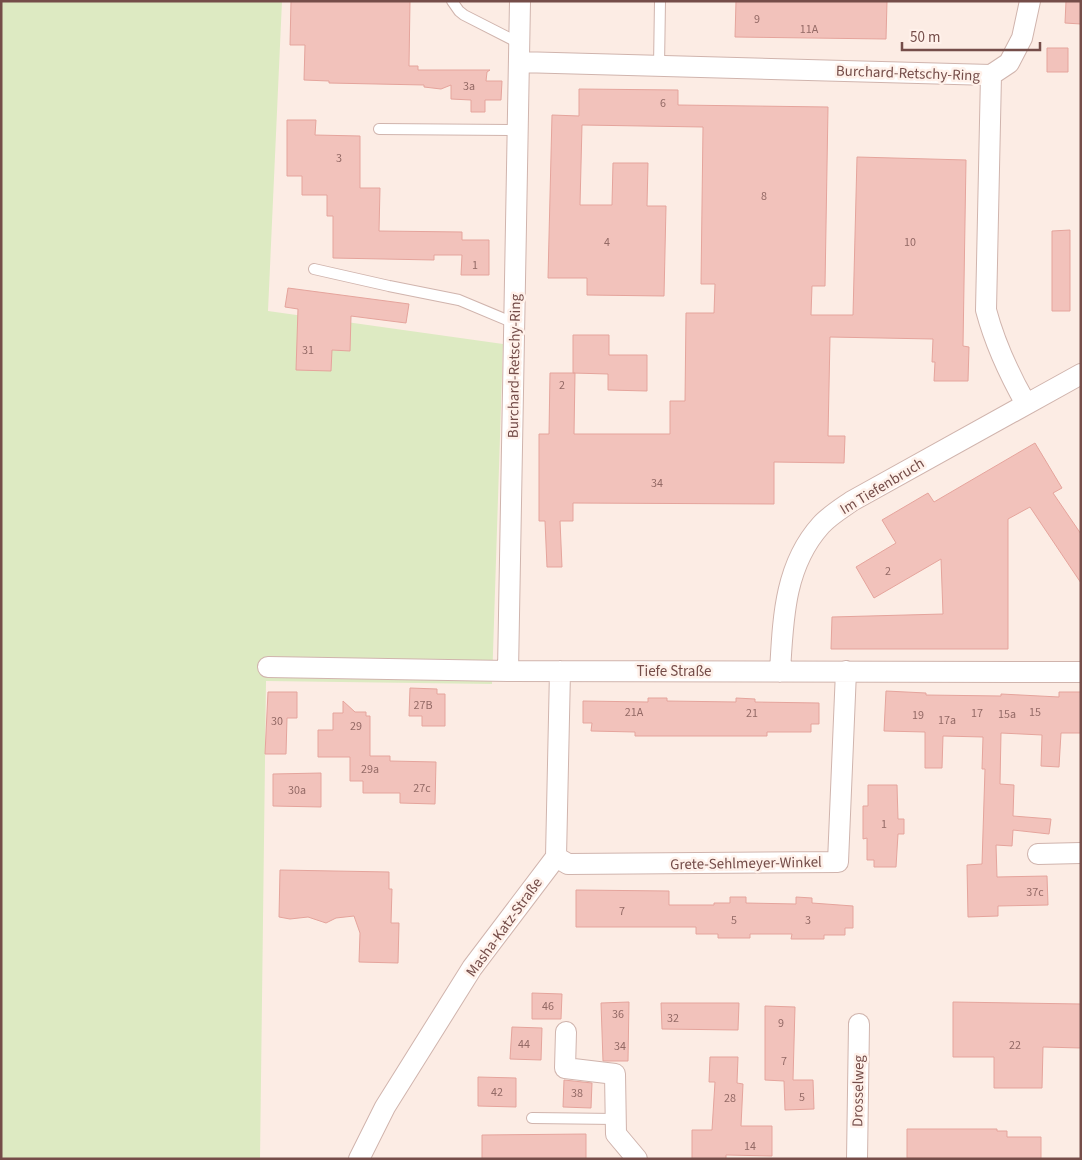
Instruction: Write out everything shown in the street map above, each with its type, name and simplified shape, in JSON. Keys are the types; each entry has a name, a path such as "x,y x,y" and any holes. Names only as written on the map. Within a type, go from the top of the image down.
{"street":[{"name":"Burchard-Retschy-Ring","path":"508,670 520,1"},
{"path":"990,75 1009,62 1022,38 1030,1"},
{"name":"Burchard-Retschy-Ring","path":"519,52 659,66 990,75 986,310 992,332 1008,372 1026,404"},
{"name":"Im Tiefenbruch","path":"780,672 783,622 789,587 802,550 822,524 852,501 1081,374"},
{"name":"Tiefe Straße","path":"268,667 560,671 1081,672"},
{"path":"556,857 560,671"},
{"name":"Grete-Sehlmeyer-Winkel","path":"556,857 568,864 838,862 846,671"},
{"path":"1038,854 1081,853"},
{"name":"Masha-Katz-Straße","path":"359,1159 385,1107 472,968 556,857"},
{"name":"Drosselweg","path":"857,1159 859,1024"},
{"path":"566,1032 565,1068 615,1074 616,1134 637,1159"}],"lane":[{"path":"452,1 459,12 519,52"},
{"path":"659,66 660,1"},
{"path":"379,129 518,130"},
{"path":"314,269 458,300 514,323"},
{"path":"532,1118 616,1119"}],"green space":[{"path":"1,1 282,1 268,311 503,344 492,684 266,681 260,1159 1,1159"}],"building":[{"path":"291,1 410,1 409,66 418,66 418,70 490,70 487,72 486,81 502,81 501,100 485,100 485,112 471,112 471,100 451,99 451,85 441,89 424,87 424,85 329,83 329,81 304,80 305,45 290,45"},
{"path":"736,1 887,1 886,39 735,37"},
{"path":"1066,1 1081,1 1081,24 1065,23"},
{"path":"1047,48 1068,48 1068,72 1047,72"},
{"path":"579,89 678,90 678,105 828,107 825,286 812,286 811,315 853,315 857,157 966,160 963,346 969,347 968,381 934,381 935,362 932,362 933,339 830,337 828,436 845,436 844,463 774,462 774,504 573,503 573,521 560,521 562,567 547,567 545,521 539,521 539,434 549,434 550,373 575,373 574,434 670,434 670,401 685,401 686,313 714,313 715,284 701,284 703,127 582,125 580,205 612,205 613,163 648,163 647,206 666,206 664,296 587,295 587,278 548,278 552,115 579,116"},
{"path":"287,120 316,120 315,135 360,136 360,188 380,188 379,231 462,232 462,240 489,240 489,275 461,275 462,255 434,255 434,260 333,258 333,216 327,216 327,195 302,195 302,176 287,176"},
{"path":"1070,230 1070,311 1052,311 1052,231"},
{"path":"288,288 409,304 406,323 351,316 350,351 332,350 331,371 296,370 298,309 285,307"},
{"path":"573,335 609,335 609,355 647,355 647,391 608,390 608,374 573,373"},
{"path":"1035,443 1062,488 1053,493 1081,534 1081,583 1030,507 1008,519 1008,649 831,649 832,617 943,614 941,559 874,598 856,567 896,543 882,520 928,493 934,502"},
{"path":"410,688 437,689 437,694 445,694 445,726 422,726 422,716 409,716"},
{"path":"886,691 926,693 926,695 1001,696 1001,694 1059,697 1059,692 1081,692 1081,733 1061,733 1059,767 1041,766 1042,735 1001,733 1000,784 1014,785 1013,816 1051,819 1049,834 1013,830 1012,846 996,845 997,877 1047,876 1048,905 998,906 998,916 968,917 967,865 982,864 985,769 982,769 983,737 943,736 942,768 925,768 925,732 884,731"},
{"path":"268,692 297,692 297,718 287,718 286,754 265,754"},
{"path":"648,698 667,698 667,701 736,702 736,698 755,699 755,702 819,703 819,724 811,724 811,732 767,732 767,736 635,736 635,732 591,731 592,723 583,723 583,701 648,702"},
{"path":"343,701 355,712 366,712 366,716 370,716 370,756 390,756 390,761 436,762 435,804 400,803 400,793 363,793 363,781 350,781 350,757 318,757 318,730 333,730 333,713 343,713"},
{"path":"321,773 321,807 273,806 273,774"},
{"path":"868,785 897,785 898,819 904,819 904,834 898,834 896,867 874,867 874,860 867,860 867,838 863,839 863,806 868,806"},
{"path":"280,870 389,872 389,889 392,889 391,923 399,923 398,963 359,962 360,933 354,916 336,918 326,923 308,917 290,919 279,917"},
{"path":"576,890 669,891 669,905 730,903 730,897 746,897 746,903 796,904 796,897 812,898 812,903 853,906 853,928 845,928 845,935 824,935 824,939 791,939 792,934 750,934 750,938 718,938 718,934 696,934 696,927 576,927"},
{"path":"532,993 562,994 561,1019 532,1019"},
{"path":"629,1002 628,1061 603,1061 601,1003"},
{"path":"953,1002 1081,1004 1081,1048 1043,1047 1042,1088 994,1088 994,1057 953,1057"},
{"path":"661,1003 739,1003 738,1030 662,1029"},
{"path":"765,1006 795,1007 793,1080 813,1080 814,1109 785,1110 784,1081 765,1080"},
{"path":"512,1027 542,1028 541,1060 510,1059"},
{"path":"710,1057 738,1057 737,1083 743,1084 741,1126 772,1126 772,1156 726,1155 726,1159 692,1159 692,1130 712,1130 715,1082 709,1082"},
{"path":"478,1077 516,1078 516,1107 478,1106"},
{"path":"564,1080 592,1083 591,1108 563,1107"},
{"path":"907,1129 997,1129 997,1131 1007,1131 1007,1137 1041,1137 1041,1159 907,1158"},
{"path":"586,1134 586,1159 482,1159 482,1135"}]}
